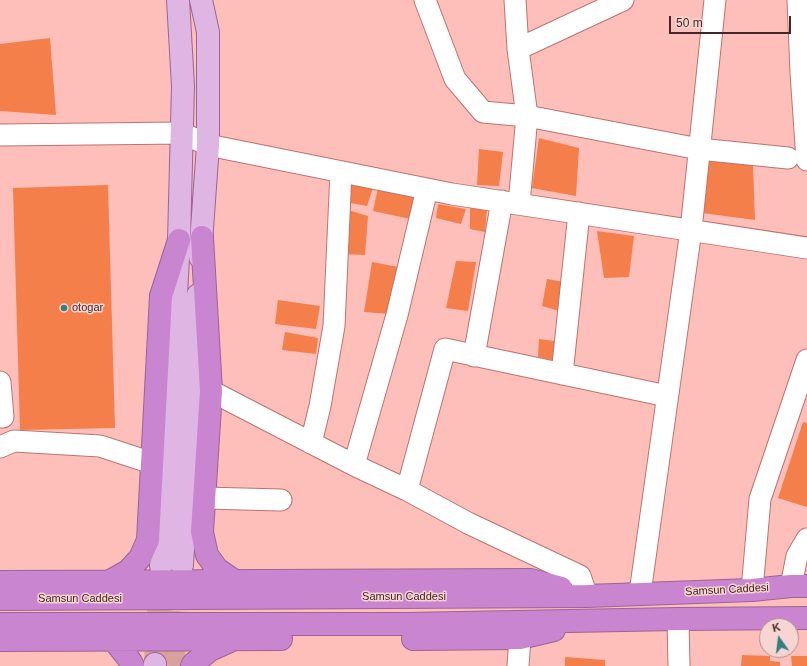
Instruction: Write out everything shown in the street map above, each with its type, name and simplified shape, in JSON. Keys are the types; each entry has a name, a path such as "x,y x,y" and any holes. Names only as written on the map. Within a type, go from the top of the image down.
{"highway":[{"path":"202,237 211,391 202,532 207,555 217,569 233,580"},
{"path":"110,581 128,571 140,558 148,540 161,296 179,240"},
{"path":"0,582 531,580 587,596"},
{"name":"Samsun Caddesi","path":"0,599 587,596 752,590 799,586"},
{"path":"0,624 406,624 807,618"},
{"path":"0,640 520,638 593,621"},
{"path":"192,666 210,650 233,639"},
{"path":"113,640 133,666"}],"main road":[{"path":"178,0 183,86 171,566 202,237 208,145 208,32 202,0"}],"street":[{"path":"425,0 455,79 483,112 527,116 699,149 798,159 801,73 798,0"},
{"path":"474,356 510,203 527,116 518,49 514,0"},
{"path":"518,49 623,0"},
{"path":"640,593 691,230 714,0"},
{"path":"0,135 182,133 208,145 427,189 807,248"},
{"path":"311,443 320,406 334,326 341,172"},
{"path":"354,465 397,315 427,189"},
{"path":"562,374 579,213"},
{"path":"407,490 445,349 667,396"},
{"path":"752,590 760,499 807,360"},
{"path":"0,382 3,417 0,417"},
{"path":"211,391 354,465 407,490 468,523 580,576 587,596"},
{"path":"0,447 14,440 100,446 152,463"},
{"path":"204,498 280,500"},
{"path":"799,586 797,556 807,539"},
{"path":"678,619 679,666"},
{"path":"518,666 520,638"}],"building":[{"path":"50,38 56,115 0,111 0,44"},
{"path":"539,138 579,148 576,196 532,188"},
{"path":"479,149 503,152 499,186 477,185"},
{"path":"708,161 753,165 755,220 702,213"},
{"path":"347,183 373,188 367,206 345,202"},
{"name":"otogar","path":"108,185 115,428 20,430 13,188"},
{"path":"378,188 419,194 415,220 373,211"},
{"path":"438,204 466,209 461,224 436,218"},
{"path":"470,208 487,209 485,232 470,229"},
{"path":"345,209 368,216 365,255 343,254"},
{"path":"597,231 634,236 629,277 604,278"},
{"path":"456,261 476,262 468,311 446,308"},
{"path":"372,262 398,267 389,314 364,312"},
{"path":"547,279 569,283 563,312 542,306"},
{"path":"278,300 320,306 316,329 275,324"},
{"path":"285,332 318,338 316,354 282,350"},
{"path":"539,339 561,342 562,362 538,357"},
{"path":"803,422 807,423 807,507 778,498"},
{"path":"742,655 759,656 759,658 770,658 770,661 780,662 780,666 741,666"},
{"path":"807,656 807,666 792,666 791,658"},
{"path":"565,657 605,660 605,666 565,666"}],"tunnel":[{"path":"155,664 160,579"},
{"path":"173,666 180,579"}],"place":[{"name":"otogar","path":"64,308"}]}
